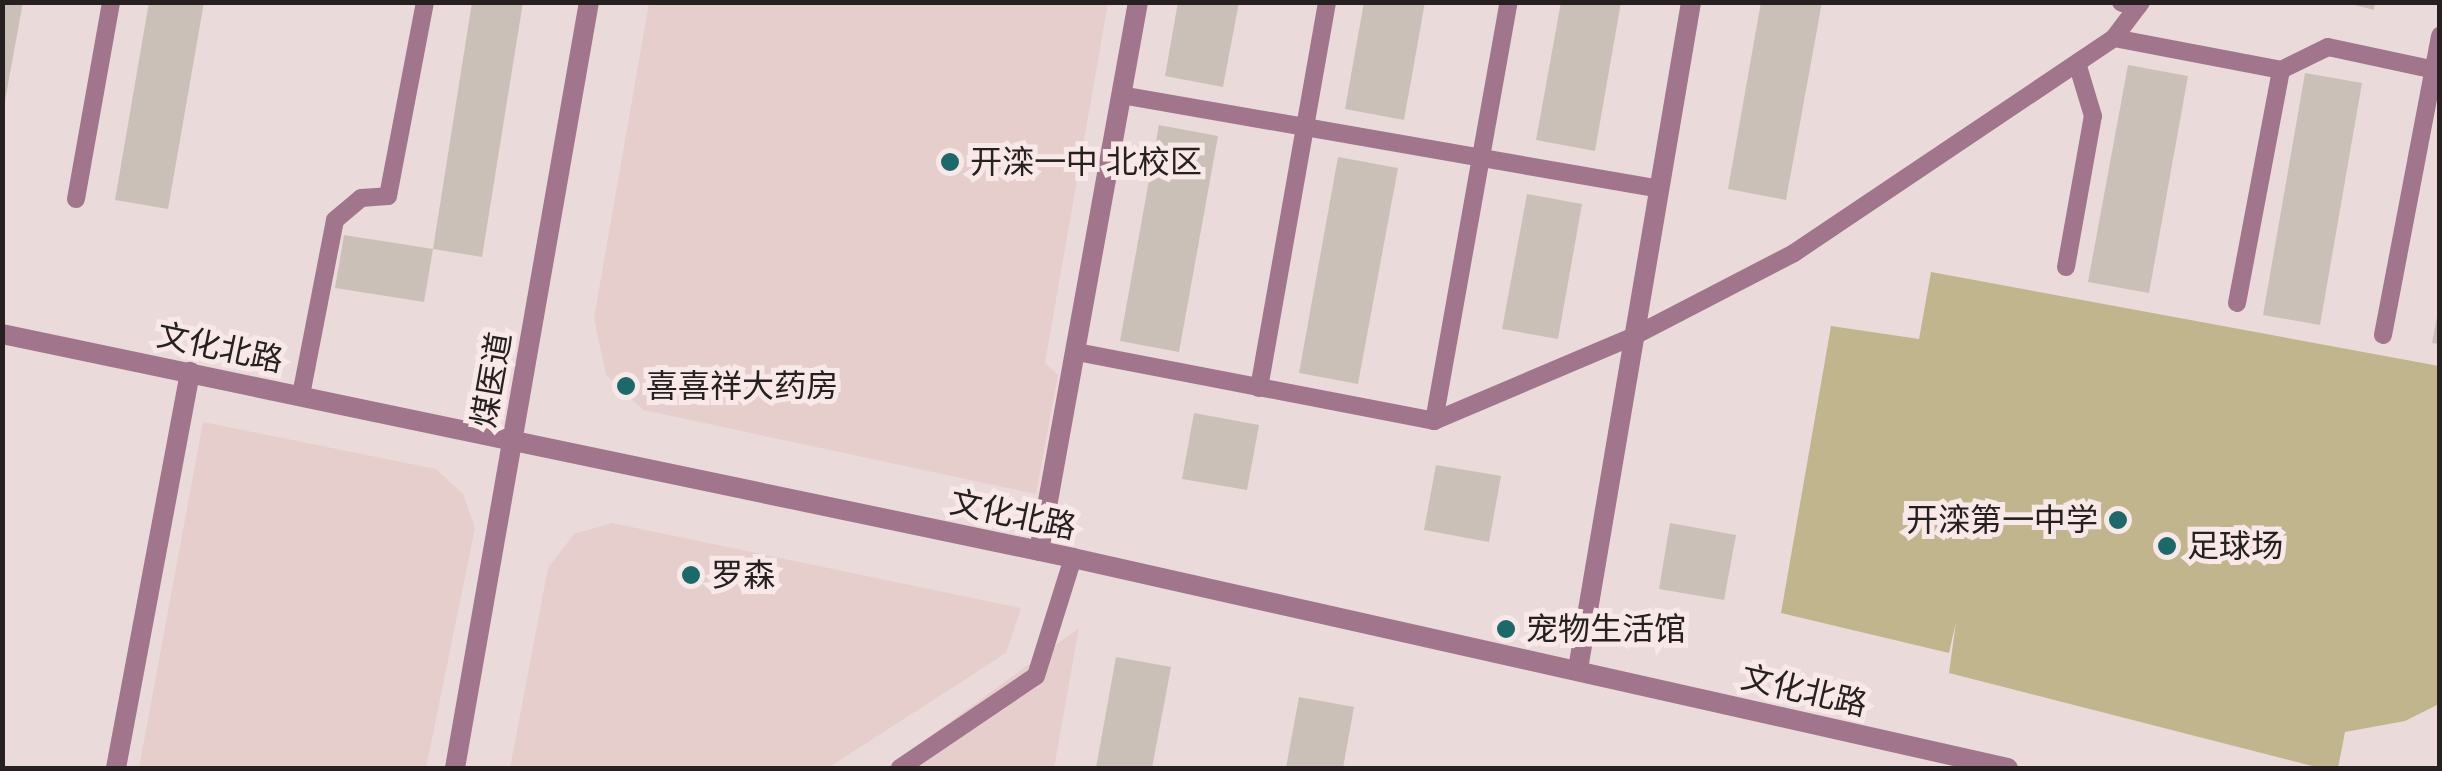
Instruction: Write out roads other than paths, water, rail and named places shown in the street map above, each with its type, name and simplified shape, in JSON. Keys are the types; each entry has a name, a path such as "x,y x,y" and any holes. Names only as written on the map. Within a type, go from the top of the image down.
{"street":[{"name":"煤医道","path":"455,768 588,2"},
{"path":"1039,551 1138,2"},
{"path":"1578,669 1691,2"},
{"name":"文化北路","path":"2,334 1072,558 2008,768"},
{"path":"116,768 190,372"}],"lane":[{"path":"76,199 111,2"},
{"path":"301,395 334,220 361,198 388,196 424,2"},
{"path":"1259,388 1327,2"},
{"path":"1434,420 1509,2"},
{"path":"1076,352 1434,420 1634,336 1794,254 2114,38 2134,3"},
{"path":"2383,336 2440,34"},
{"path":"2114,38 2281,70 2328,47 2436,70"},
{"path":"2066,267 2093,116 2077,63"},
{"path":"2237,303 2281,70"},
{"path":"1121,95 1660,189"},
{"path":"900,768 1036,676 1072,558"}],"place":[{"name":"开滦一中 北校区","path":"950,162"},
{"name":"喜喜祥大药房","path":"626,386"},
{"name":"开滦第一中学","path":"2118,520"},
{"name":"足球场","path":"2167,546"},
{"name":"罗森","path":"691,575"},
{"name":"宠物生活馆","path":"1506,629"}]}
